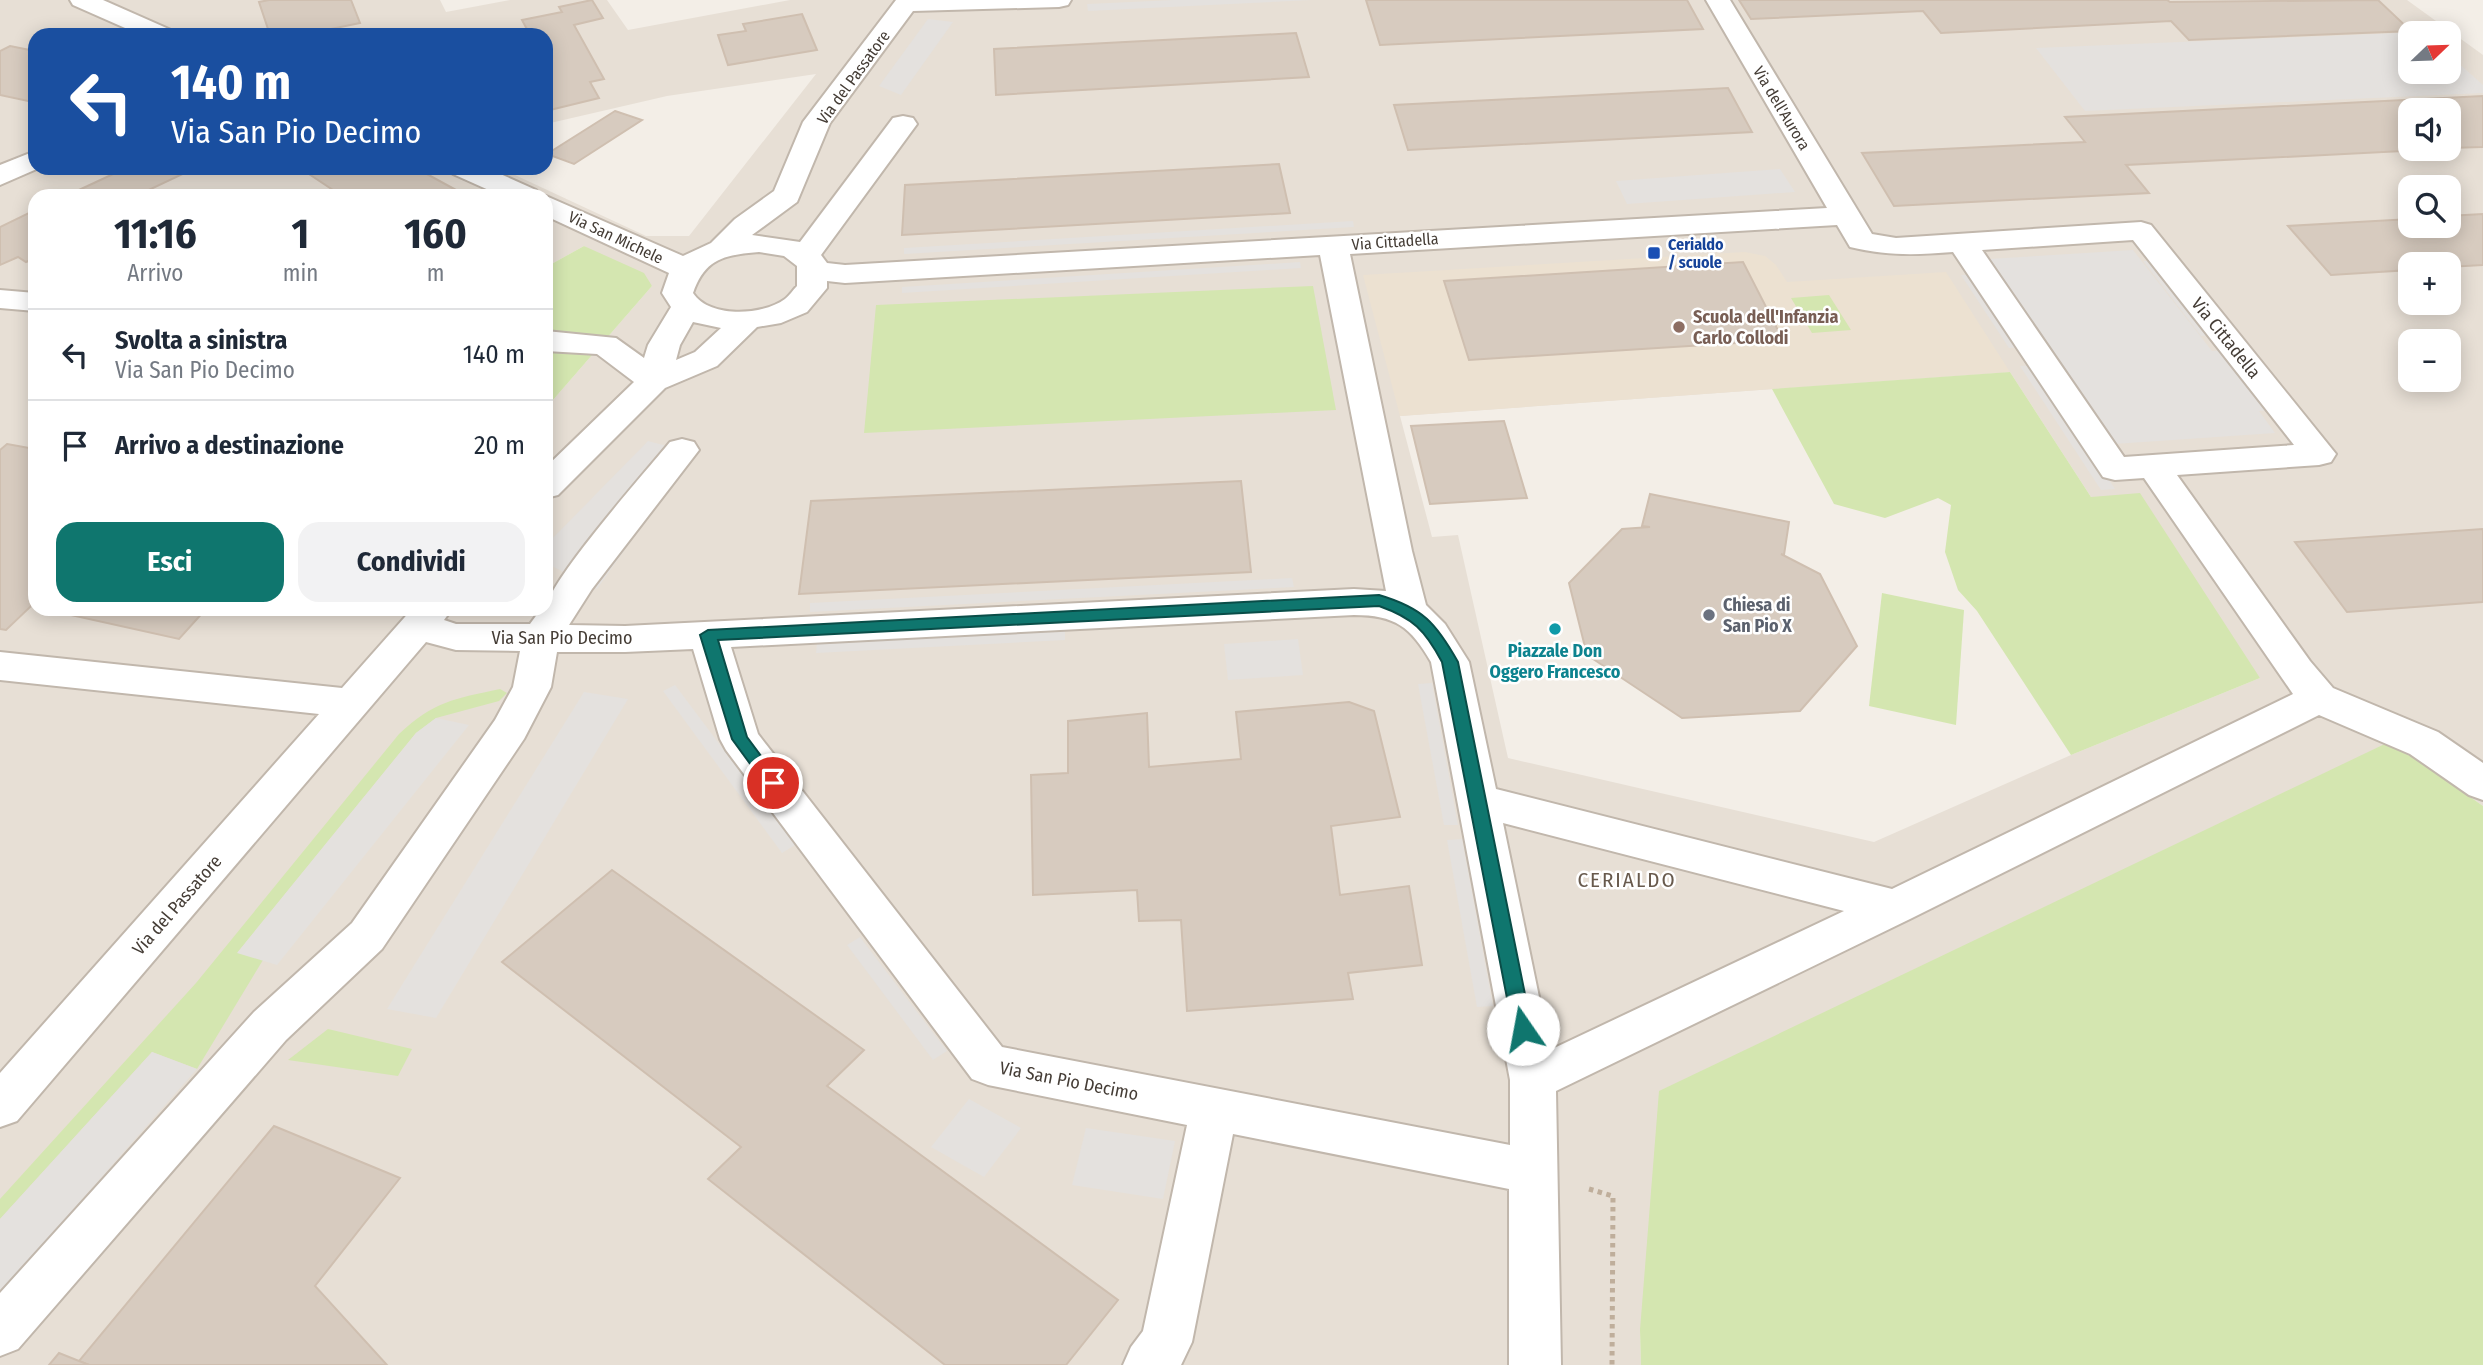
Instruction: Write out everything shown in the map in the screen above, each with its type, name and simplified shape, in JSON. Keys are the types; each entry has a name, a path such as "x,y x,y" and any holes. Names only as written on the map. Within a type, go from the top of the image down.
{"street":[{"path":"82,0 146,28"},
{"path":"908,2 1059,0"},
{"name":"Via dell'Aurora","path":"1718,0 1847,216"},
{"name":"Via del Passatore","path":"787,196 817,122 908,2"},
{"path":"804,258 902,124"},
{"path":"0,176 28,162"},
{"path":"479,175 510,189"},
{"path":"722,249 745,225 787,196 813,284 805,296 789,308 746,321 722,321 702,317 686,308 679,296 678,283 685,271 695,262 722,249 759,243 804,258"},
{"name":"Via San Michele","path":"553,208 665,258 685,271"},
{"name":"Via Cittadella","path":"804,258 845,274 1847,216 1861,241 1896,247 2141,232 2319,454 2116,469 1962,243"},
{"path":"1332,245 1394,551 1409,611"},
{"path":"0,299 28,301"},
{"path":"654,381 664,345 686,308"},
{"path":"553,480 654,381 706,359 746,321"},
{"path":"553,341 605,345 654,381"},
{"path":"0,1331 270,1026 367,936 510,729 532,687 541,638 579,580 682,450"},
{"path":"2153,466 2296,671 2319,698 2351,714 2424,743 2483,784"},
{"name":"Via San Pio Decimo","path":"426,617 456,637 625,639 1379,601 1409,611 1434,633 1450,662 1533,1080 1535,1365"},
{"name":"Via del Passatore","path":"0,1106 426,617"},
{"name":"Via San Pio Decimo","path":"708,635 740,739 988,1065 1534,1172"},
{"path":"0,666 352,702"},
{"path":"1533,1080 1895,907 2319,698"},
{"path":"1476,800 1895,907"},
{"path":"1149,1365 1166,1342 1214,1110"}],"path":[{"path":"1534,1172 1613,1196 1612,1365"}],"shaded area":[{"path":"0,0 440,0 446,12 510,0 607,0 628,30 790,0 2407,0 2436,21 2398,21 2398,84 2461,84 2461,39 2483,55 2483,806 2391,741 1640,1330 1641,1365 0,1365","holes":["2010,372 2091,497 2260,678 2071,755 1874,842 1508,758 1458,535 1432,537 1400,416"]},
{"path":"1173,0 1311,0 1088,11 1087,4"},
{"path":"928,19 953,22 901,95 879,86"},
{"path":"2398,33 2398,84 2461,84 2461,66 2483,85 2483,93 2085,111 2036,48"},
{"path":"1780,169 1795,192 1627,204 1616,181"},
{"path":"1353,221 1354,227 904,254 904,248"},
{"path":"2133,250 2212,351 2225,350 2272,410 2259,411 2275,433 2114,444 1989,259"},
{"name":"Scuola dell'Infanzia Carlo Collodi","path":"1745,252 1765,256 1776,265 1787,282 1946,272 2010,372 1400,416 1363,275"},
{"path":"2155,260 2214,335 2201,336 2143,261"},
{"path":"1300,262 1301,268 902,293 902,287"},
{"path":"1961,275 1974,275 2022,347 2009,348"},
{"path":"2034,365 2115,489 2101,490 2020,366"},
{"path":"648,441 693,453 597,589 553,567 553,538"},
{"path":"1292,578 1294,587 810,612 810,603"},
{"path":"1065,631 1065,640 816,653 817,644"},
{"path":"1298,639 1303,675 1228,680 1224,644"},
{"path":"1432,683 1458,825 1444,825 1418,684"},
{"path":"675,685 795,845 782,853 663,691"},
{"path":"584,692 628,699 436,1018 387,1009"},
{"path":"436,718 469,725 277,965 237,953 416,733"},
{"path":"1462,839 1493,1006 1477,1007 1447,840"},
{"path":"860,937 947,1051 933,1060 847,945"},
{"path":"152,1052 197,1069 0,1292 0,1219"},
{"path":"969,1099 1021,1128 984,1177 931,1147"},
{"path":"1086,1128 1175,1141 1163,1199 1072,1185"}],"green space":[{"path":"584,246 644,273 652,286 553,400 553,263"},
{"path":"1313,286 1336,410 864,433 876,305"},
{"path":"1829,295 1851,330 1812,333 1791,298"},
{"path":"2010,372 2091,497 2140,493 2260,678 2071,755 1977,611 1958,590 1945,552 1951,505 1938,498 1885,518 1834,504 1772,389"},
{"path":"1882,593 1964,610 1956,725 1869,706"},
{"path":"500,689 507,693 499,701 436,718 416,733 238,952 263,960 197,1069 152,1052 0,1219 0,1199 196,983 399,734 423,714 445,703"},
{"path":"2391,741 2483,806 2483,1365 1641,1365 1640,1330 1659,1091"},
{"path":"328,1029 412,1049 398,1076 288,1060"}],"building":[{"path":"351,0 360,23 336,28 268,28 259,2"},
{"path":"592,0 603,18 574,25 604,79 590,82 599,98 553,109 553,28 526,28 522,20 562,12 559,7"},
{"path":"1366,0 1687,0 1703,29 1380,45"},
{"path":"1739,0 2378,0 2400,21 2398,21 2398,32 2189,40 2171,21 1941,33 1923,11 1751,19"},
{"path":"802,14 817,50 728,65 718,35 746,31 743,24"},
{"path":"1296,33 1309,77 996,95 994,49"},
{"path":"10,46 28,50 28,101 0,95 0,51"},
{"path":"1728,88 1752,132 1408,150 1394,105"},
{"path":"2483,96 2483,147 2461,148 2461,98 2443,98"},
{"path":"2398,100 2398,151 2126,165 2149,193 1894,206 1862,153 2085,142 2065,117"},
{"path":"615,111 642,120 574,164 553,156 553,150"},
{"path":"1279,164 1290,213 902,235 905,185"},
{"path":"111,175 181,175 151,189 81,189"},
{"path":"310,175 429,175 454,189 332,189"},
{"path":"28,213 28,261 18,257 0,265 0,227"},
{"path":"2483,214 2483,265 2461,266 2461,252 2398,252 2398,271 2331,275 2288,226 2398,220 2398,238 2461,238 2461,215"},
{"path":"1743,262 1783,340 1469,360 1444,281"},
{"path":"1504,421 1527,498 1430,504 1411,426"},
{"path":"7,444 28,448 28,609 6,630 0,629 0,450"},
{"path":"1241,481 1251,572 799,594 811,501"},
{"name":"Chiesa di San Pio X","path":"1650,494 1789,522 1784,555 1781,554 1820,574 1857,646 1800,711 1682,718 1587,655 1569,583 1622,529 1650,527 1642,526"},
{"path":"2483,529 2483,602 2347,612 2295,542"},
{"path":"76,616 200,616 179,639"},
{"path":"1349,702 1374,711 1400,817 1331,826 1340,895 1409,886 1422,965 1348,973 1353,999 1187,1011 1181,920 1139,921 1137,890 1033,895 1031,775 1068,773 1068,721 1147,713 1149,767 1241,759 1236,712"},
{"path":"612,870 864,1050 827,1086 1118,1300 1066,1365 945,1365 708,1179 741,1147 502,962"},
{"path":"274,1126 400,1178 315,1286 387,1365 89,1365 79,1361"},
{"path":"59,1353 89,1365 49,1365"}],"place":[{"name":"Cerialdo / scuole","path":"1654,253"},
{"name":"Scuola dell'Infanzia Carlo Collodi","path":"1679,327"},
{"name":"Chiesa di San Pio X","path":"1709,615"},
{"name":"Piazzale Don Oggero Francesco","path":"1555,629"}],"district":[{"name":"CERIALDO","path":"1627,880"}],"route":[{"path":"773,783 740,739 708,635 1379,601 1409,611 1434,633 1450,662 1523,1029"}]}
